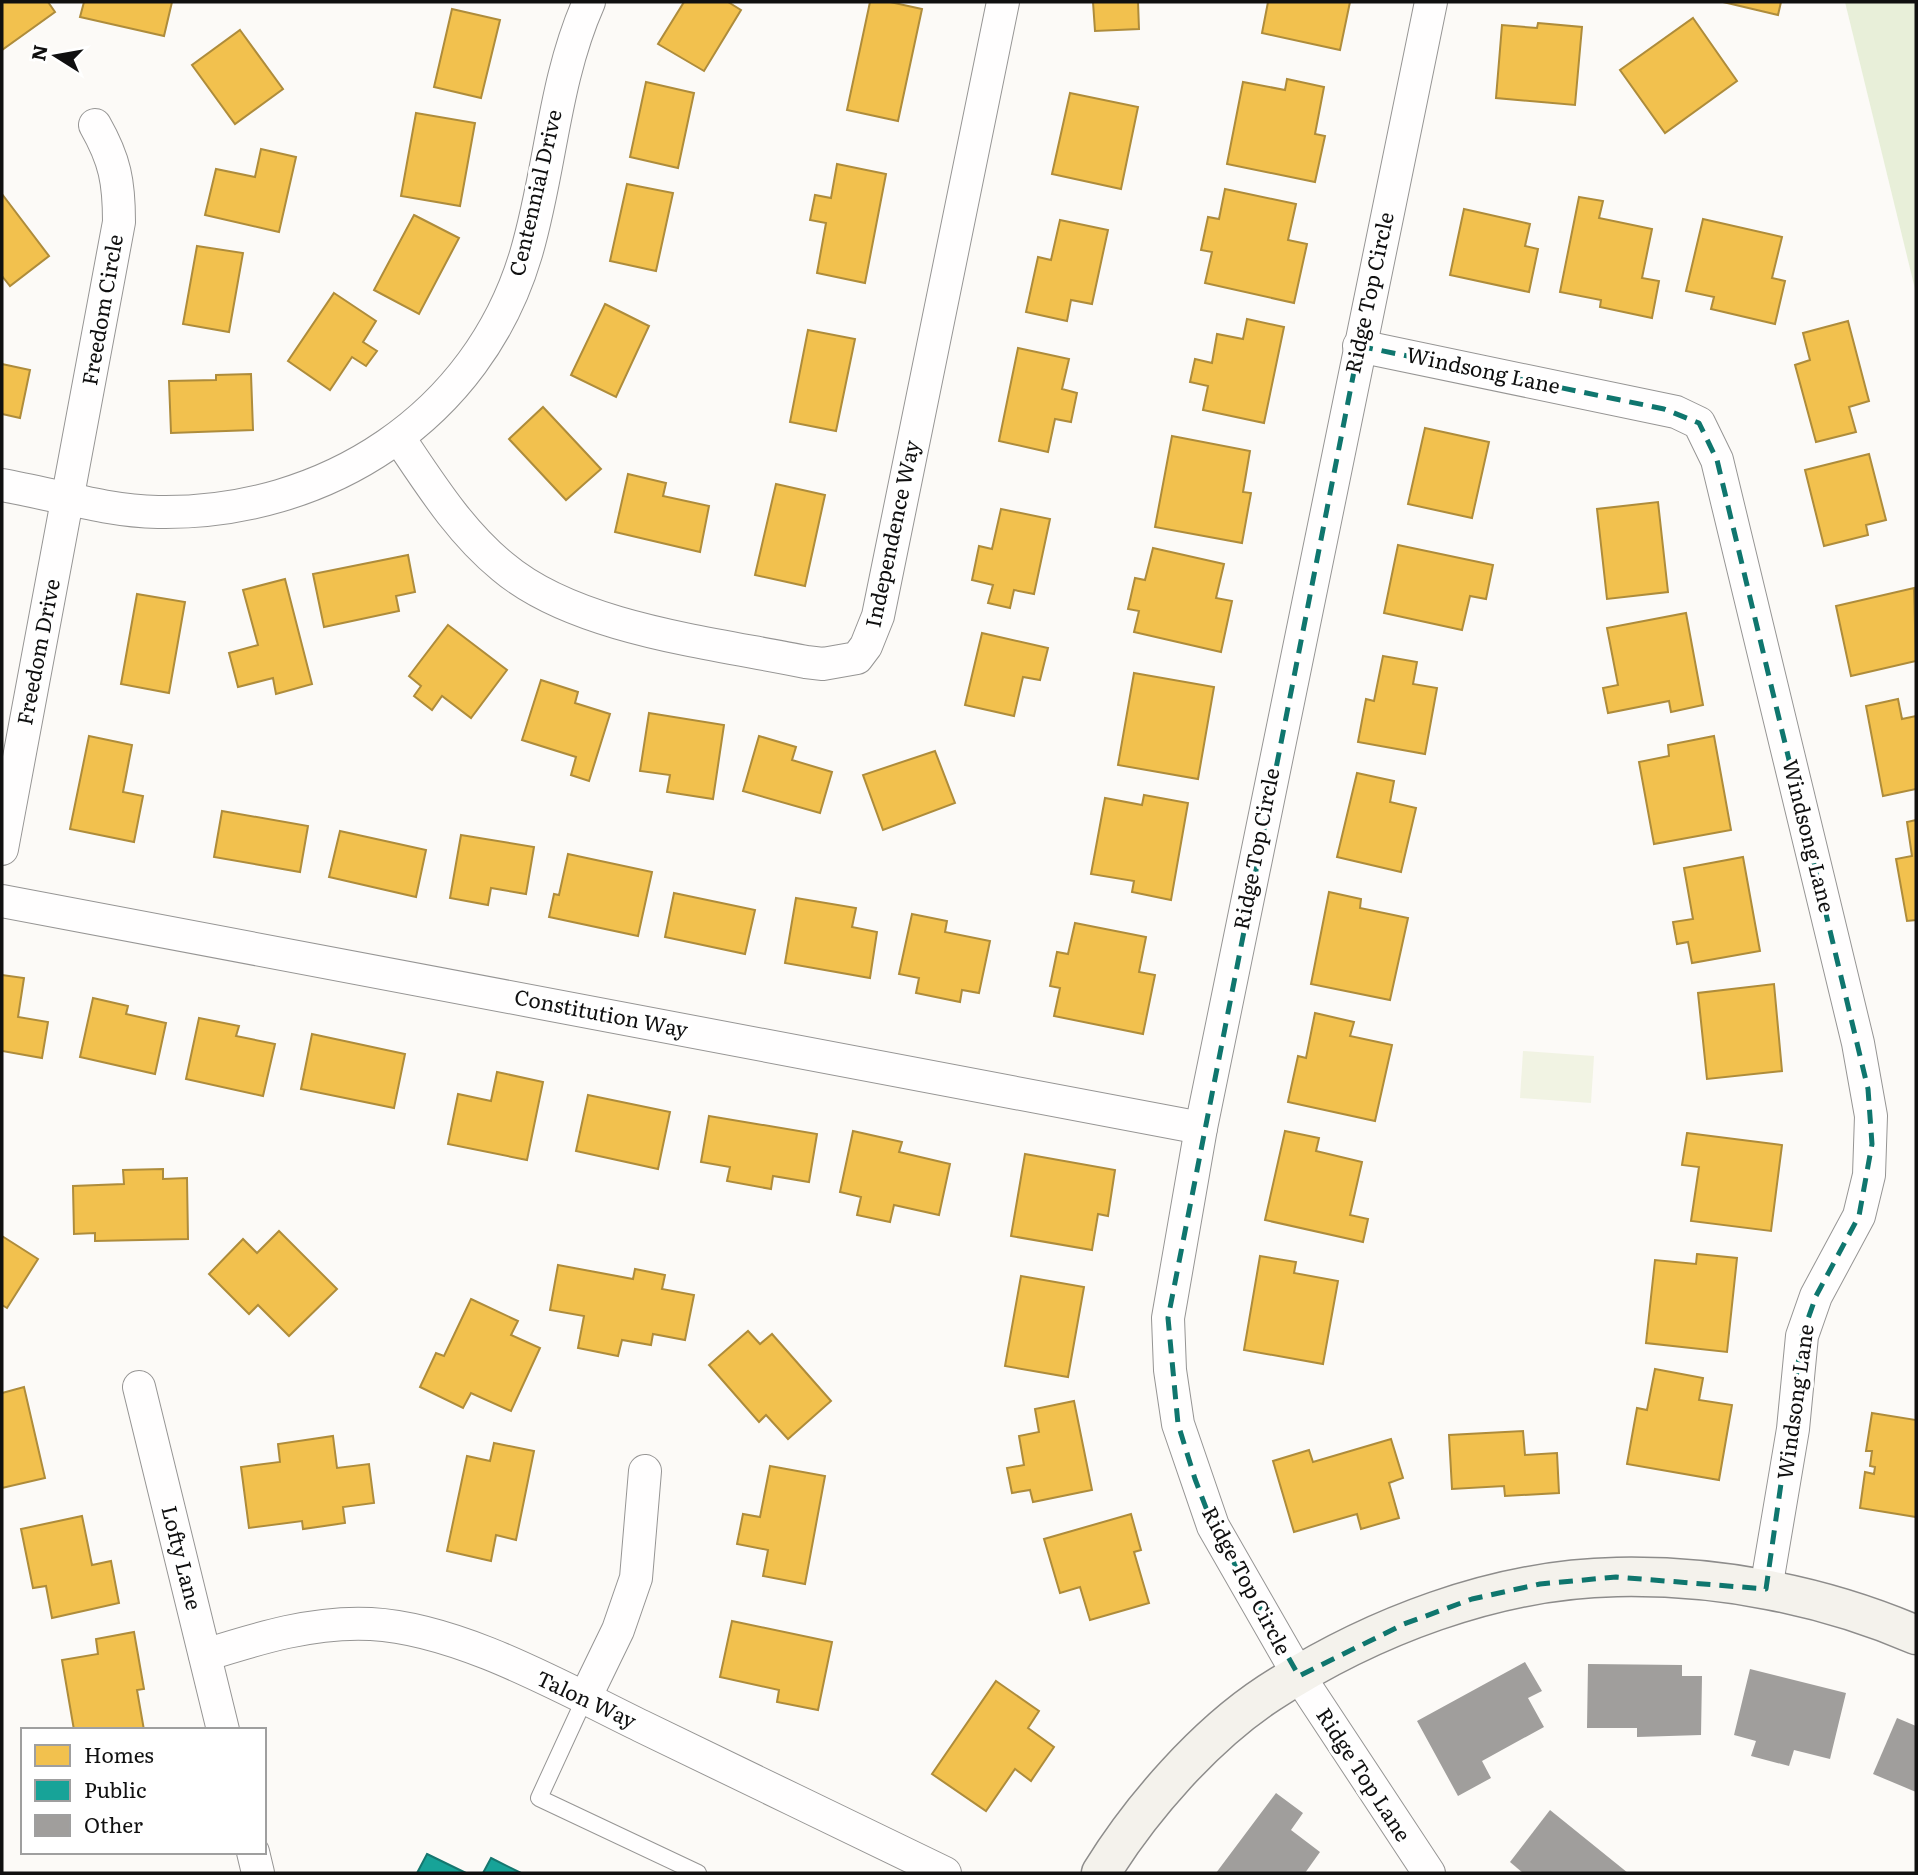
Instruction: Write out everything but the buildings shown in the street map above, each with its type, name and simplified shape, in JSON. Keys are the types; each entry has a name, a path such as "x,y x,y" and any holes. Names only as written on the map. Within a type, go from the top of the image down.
{"main road":[{"path":"1101,1873 1146,1806 1198,1752 1268,1694 1298,1676 1404,1624 1472,1600 1541,1584 1616,1577 1688,1580 1766,1589 1834,1605 1916,1635"}],"street":[{"name":"Centennial Drive","path":"2,485 132,510 161,512 241,504 325,478 399,439 433,410 463,376 488,338 510,296 530,240 569,50 589,2"},
{"name":"Independence Way","path":"399,439 442,501 479,544 503,568 556,601 645,628 806,662 823,664 856,657 866,646 878,617 1003,2"},
{"name":"Ridge Top Circle","path":"1298,1676 1213,1526 1178,1424 1170,1370 1168,1318 1201,1128 1431,2"},
{"name":"Freedom Circle","path":"68,497 119,222 119,188 111,155 95,125"},
{"name":"Windsong Lane","path":"1359,346 1676,412 1699,423 1717,460 1860,1054 1871,1116 1869,1175 1859,1216 1816,1296 1802,1336 1793,1429 1766,1589"},
{"name":"Freedom Drive","path":"2,849 68,497"},
{"name":"Constitution Way","path":"2,901 1201,1128"},
{"name":"Lofty Lane","path":"139,1387 223,1728"},
{"path":"585,1699 623,1618 636,1578 645,1471"},
{"name":"Talon Way","path":"205,1655 324,1625 370,1624 403,1627 458,1643 585,1699 945,1873"},
{"name":"Ridge Top Lane","path":"1298,1676 1429,1873"},
{"path":"253,1854 258,1873"}],"lane":[{"path":"585,1699 539,1798 698,1873"}],"highlighted area":[{"path":"1359,346 1664,409 1699,423 1717,460 1868,1089 1872,1144 1859,1216 1816,1296 1802,1336 1766,1589 1616,1577 1540,1584 1472,1599 1404,1624 1299,1676 1213,1526 1195,1479 1178,1424 1168,1318"}],"green space":[{"path":"1845,2 1916,2 1916,293"},
{"path":"1523,1051 1594,1056 1591,1103 1520,1098"}]}
